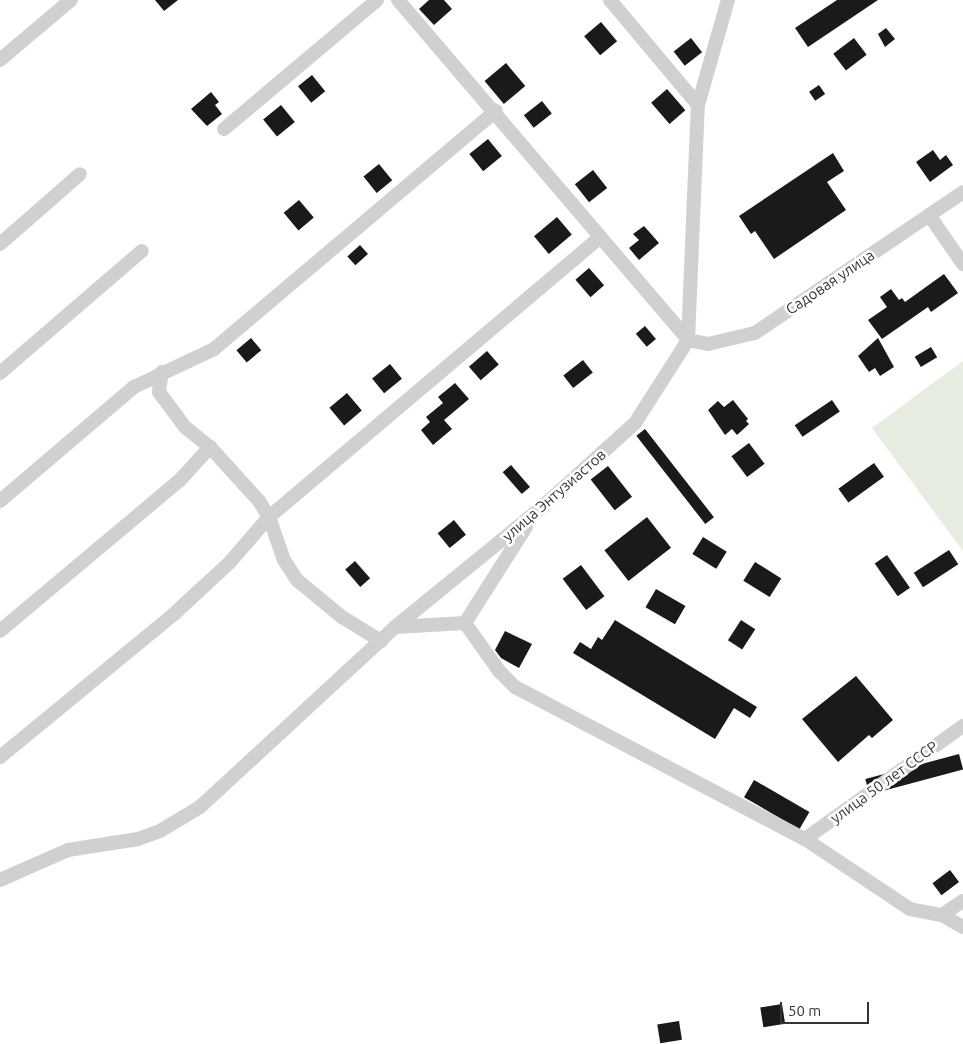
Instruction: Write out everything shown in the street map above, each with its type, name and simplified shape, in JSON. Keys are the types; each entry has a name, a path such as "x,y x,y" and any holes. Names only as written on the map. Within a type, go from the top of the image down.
{"street":[{"path":"0,60 71,0"},
{"path":"224,129 377,0"},
{"path":"398,0 496,111 598,238 688,340"},
{"path":"610,0 698,106"},
{"path":"688,340 698,106 728,0"},
{"path":"0,501 134,387 162,372 214,349 496,111"},
{"path":"0,244 80,174"},
{"name":"Садовая улица","path":"688,340 708,344 755,333 963,192"},
{"path":"929,215 963,264"},
{"path":"0,757 175,613 230,562 269,517 598,238"},
{"path":"0,373 142,251"},
{"name":"улица Энтузиастов","path":"3,877 68,850 138,838 179,821 200,807 394,627 542,507 636,423 688,340"},
{"path":"162,372 159,392 185,427 210,447 259,501 269,517 284,560 297,580 342,617 381,641"},
{"path":"0,631 180,480 210,447"},
{"path":"465,623 518,537 542,507"},
{"path":"394,627 465,623"},
{"path":"465,623 499,671 515,687 806,839 910,909 942,915 963,927"},
{"name":"улица 50 лет СССР","path":"806,839 963,726"},
{"path":"942,915 963,901"}],"shaded area":[{"path":"963,361 963,551 872,428"}],"building":[{"path":"155,0 178,0 164,11"},
{"path":"429,0 444,0 452,9 434,25 419,9"},
{"path":"837,0 878,0 808,47 795,28"},
{"path":"601,22 617,41 600,55 584,36"},
{"path":"886,28 895,39 885,47 878,34"},
{"path":"691,38 702,52 685,66 674,52"},
{"path":"854,38 867,55 846,70 833,54"},
{"path":"506,63 525,86 504,104 485,81"},
{"path":"312,75 325,91 311,103 298,86"},
{"path":"819,85 825,94 815,101 809,92"},
{"path":"667,89 685,110 670,124 651,103"},
{"path":"211,92 219,102 215,105 222,114 207,126 191,109"},
{"path":"542,101 552,114 534,128 524,115"},
{"path":"281,105 295,122 277,137 263,119"},
{"path":"488,139 502,156 483,171 469,154"},
{"path":"933,150 940,160 946,155 953,165 930,182 916,162"},
{"path":"833,153 844,171 827,182 846,210 774,259 755,231 751,234 739,216"},
{"path":"379,164 392,180 377,193 363,177"},
{"path":"593,170 607,188 589,202 575,184"},
{"path":"299,200 314,218 298,230 284,213"},
{"path":"557,217 572,235 549,254 534,236"},
{"path":"644,226 659,243 639,260 629,248 639,240 633,234"},
{"path":"360,245 368,254 355,265 347,256"},
{"path":"589,268 604,285 591,297 575,280"},
{"path":"944,274 958,293 931,312 928,307 882,339 868,320 887,307 880,297 891,289 899,300 902,298 905,302"},
{"path":"645,326 656,339 647,347 636,334"},
{"path":"251,338 261,350 247,362 236,350"},
{"path":"878,338 894,367 880,376 875,368 869,372 858,356"},
{"path":"931,347 937,357 921,367 915,357"},
{"path":"487,351 499,365 481,380 469,367"},
{"path":"583,360 593,373 573,388 563,375"},
{"path":"390,364 402,379 384,393 372,378"},
{"path":"455,383 469,399 444,420 452,429 433,445 421,430 430,422 426,417 443,403 438,397"},
{"path":"347,393 362,411 344,425 329,408"},
{"path":"733,400 748,419 746,421 749,424 737,435 732,429 725,435 708,410 718,401 724,407"},
{"path":"832,400 840,412 803,437 795,425"},
{"path":"645,429 714,517 705,524 636,436"},
{"path":"749,443 765,464 747,477 731,456"},
{"path":"874,463 884,477 848,503 838,489"},
{"path":"511,465 530,487 522,494 503,472"},
{"path":"608,466 632,497 615,510 591,480"},
{"path":"647,517 671,548 628,581 604,550"},
{"path":"454,520 466,535 450,548 438,533"},
{"path":"703,537 727,552 716,569 692,554"},
{"path":"949,550 958,564 923,587 914,573"},
{"path":"887,555 910,588 898,596 875,564"},
{"path":"355,561 370,578 360,587 345,570"},
{"path":"755,562 781,578 770,597 743,581"},
{"path":"581,565 604,596 586,610 563,579"},
{"path":"656,589 685,606 675,624 646,607"},
{"path":"615,620 757,707 750,718 734,708 715,739 573,653 580,642 591,649 598,637 602,640"},
{"path":"741,620 755,629 742,649 728,640"},
{"path":"505,631 532,644 519,668 501,658 495,650"},
{"path":"856,676 893,720 872,738 869,735 838,762 802,719"},
{"path":"959,754 963,769 869,795 865,779"},
{"path":"754,780 809,812 799,829 744,797"},
{"path":"950,870 959,882 941,895 932,883"},
{"path":"782,1004 785,1024 763,1027 760,1007"},
{"path":"679,1021 682,1040 660,1043 657,1024"}]}
